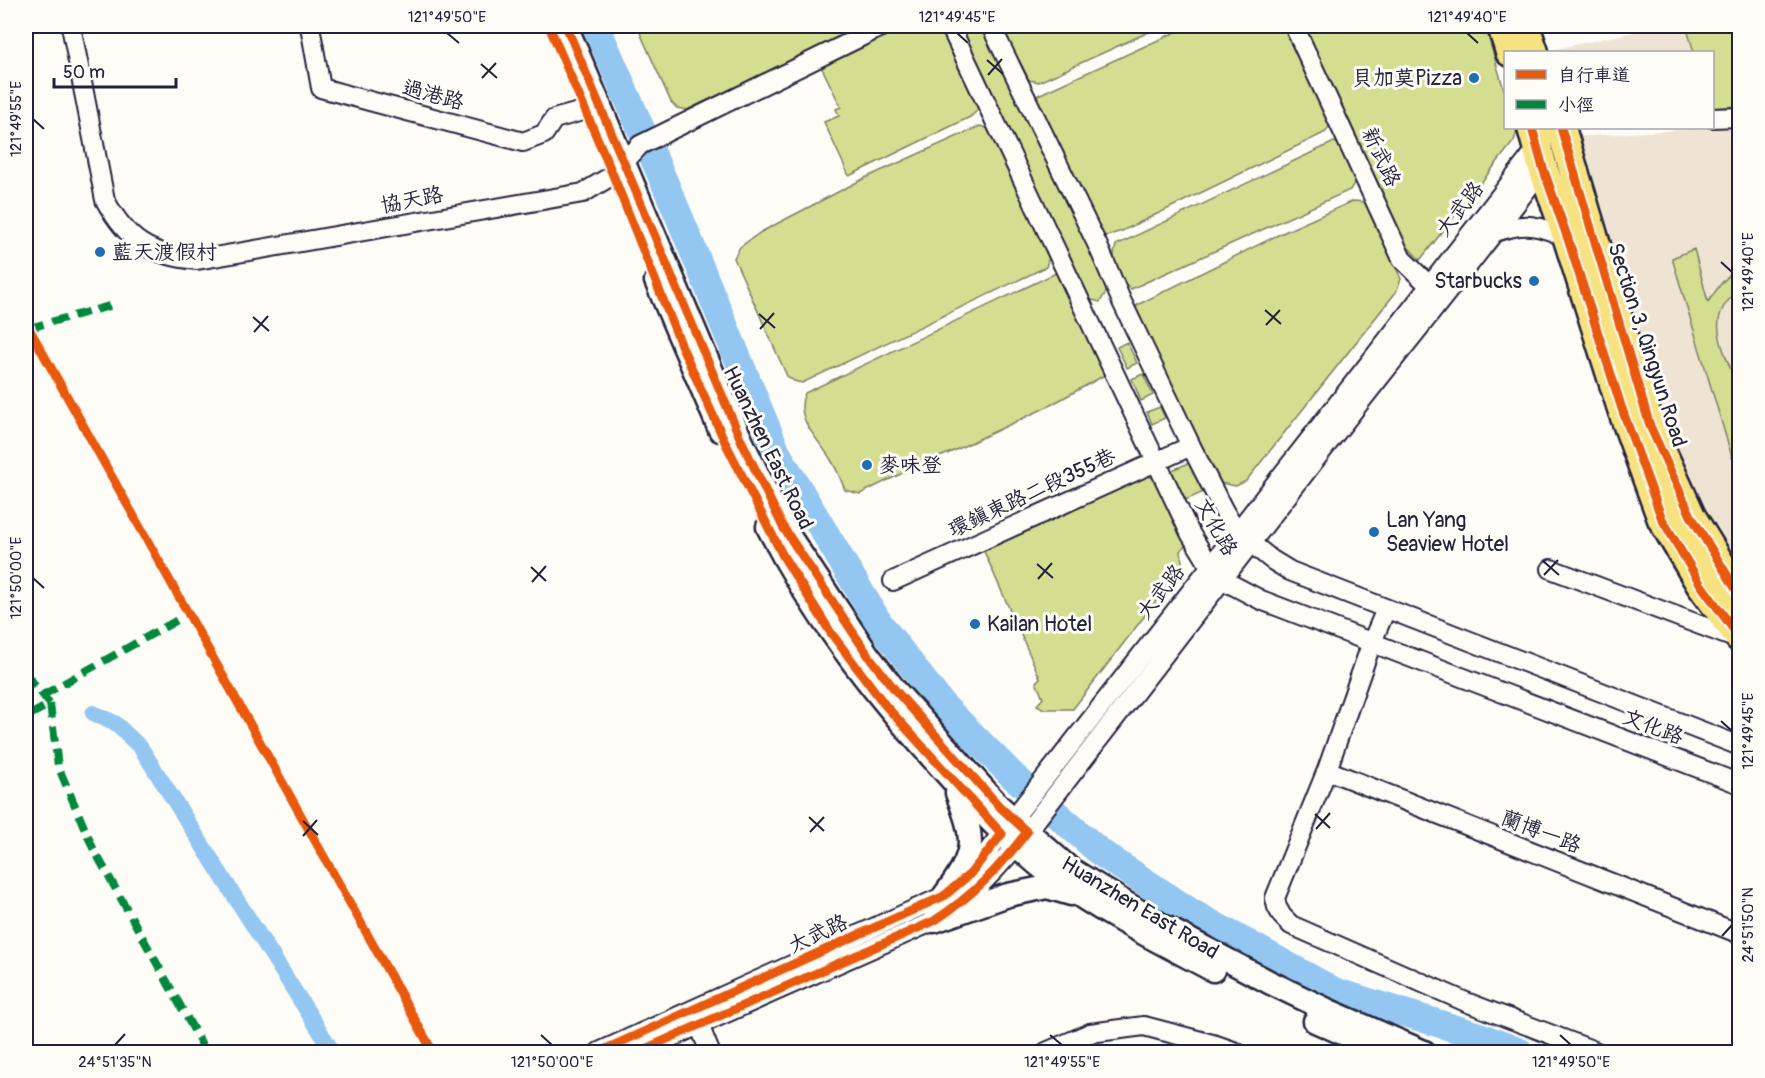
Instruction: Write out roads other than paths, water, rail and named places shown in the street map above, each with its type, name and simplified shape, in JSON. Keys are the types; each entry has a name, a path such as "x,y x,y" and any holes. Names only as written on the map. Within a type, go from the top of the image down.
{"main road":[{"path":"1502,26 1510,51"},
{"path":"1525,26 1534,51"},
{"name":"Section 3, Qingyun Road","path":"1547,138 1568,239 1622,409 1660,478 1690,516 1740,596"},
{"name":"Section 3, Qingyun Road","path":"1547,138 1650,426 1660,478 1662,519 1701,585 1740,639"}],"street":[{"name":"協天路","path":"70,26 105,200 116,219 131,236 150,249 171,257 197,260 583,193 665,132 883,26"},
{"name":"過港路","path":"310,26 321,88 523,142 544,134 554,119 586,110"},
{"name":"Huanzhen East Road","path":"549,26 586,110 626,161 682,346 726,444 783,556 831,633 885,705 952,780 1020,826 1070,870 1163,926 1280,987 1424,1053"},
{"name":"Huanzhen East Road","path":"566,26 626,161 658,248 736,429 783,527 868,656 903,699 1081,896 1268,999 1385,1053"},
{"name":"文化路","path":"950,26 1190,533 1215,573 1261,600 1740,784"},
{"path":"991,26 1098,246 1122,302 1191,446 1224,511 1243,537 1290,571 1740,746"},
{"name":"新武路","path":"1294,26 1402,259 1435,292"},
{"path":"1714,117 1740,117"},
{"name":"大武路","path":"599,1053 696,1018 934,921 961,904 991,875 1020,826 1054,780 1435,292 1547,138"},
{"name":"大武路","path":"1435,292 1495,232 1547,138"},
{"path":"1495,232 1515,225 1530,225 1547,228 1568,239"},
{"name":"環鎮東路二段355巷","path":"893,581 1191,446"},
{"path":"1551,569 1740,639"},
{"path":"1386,609 1327,770 1275,898 1277,907 1291,925 1350,952 1466,1002 1597,1053"},
{"name":"蘭博一路","path":"1327,770 1740,934"},
{"path":"944,896 959,877 970,853 969,822 952,780"},
{"name":"大武路","path":"638,1053 696,1018 944,896 1020,826"},
{"path":"934,921 1008,895 1047,887 1081,896"},
{"path":"696,1018 710,1053"},
{"path":"1046,1053 1090,1033 1144,1026 1215,1049 1236,1053"}],"waterway":[{"path":"596,26 676,209 777,453 879,623 943,706 1013,776 1101,853 1192,913 1334,991 1479,1036 1520,1052"},
{"path":"93,713 115,723 141,748 333,1052"}],"place":[{"name":"貝加莫Pizza","path":"1474,78"},
{"name":"藍天渡假村","path":"100,252"},
{"name":"Starbucks","path":"1534,281"},
{"name":"麥味登","path":"867,465"},
{"name":"Lan Yang Seaview Hotel","path":"1374,532"},
{"name":"Kailan Hotel","path":"975,624"}]}
